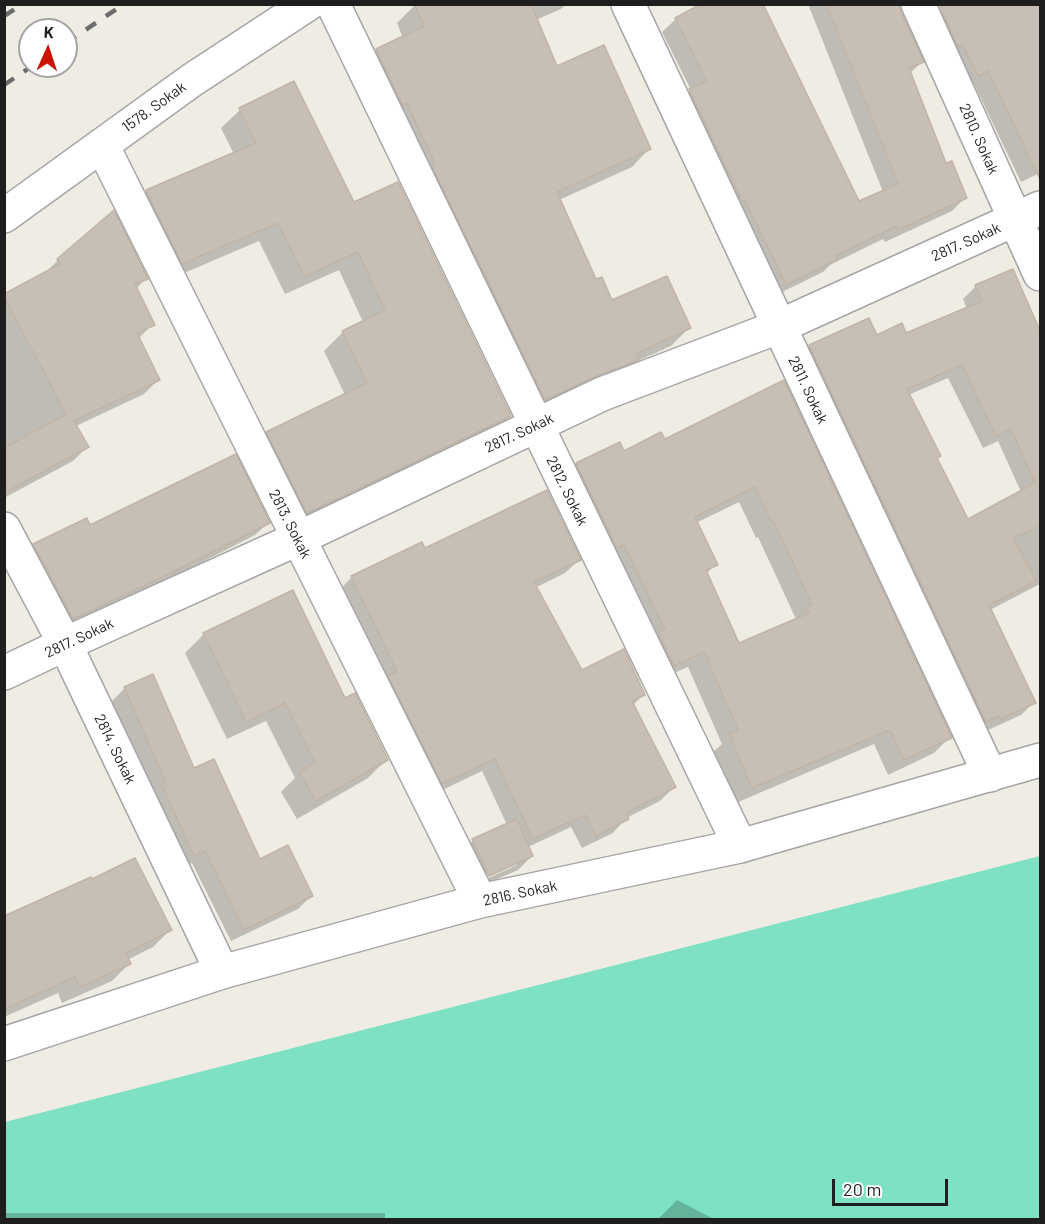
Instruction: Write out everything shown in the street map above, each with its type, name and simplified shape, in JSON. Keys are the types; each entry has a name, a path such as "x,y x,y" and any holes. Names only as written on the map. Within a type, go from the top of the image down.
{"street":[{"name":"1578. Sokak","path":"4,216 192,80 309,4"},
{"name":"2812. Sokak","path":"333,4 740,846"},
{"name":"2811. Sokak","path":"628,4 990,775"},
{"name":"2810. Sokak","path":"918,4 1028,214 1041,274"},
{"name":"2813. Sokak","path":"102,146 480,901"},
{"name":"2817. Sokak","path":"4,673 297,539 602,394 778,327 1028,214"},
{"name":"2814. Sokak","path":"4,529 65,644 222,972"},
{"name":"2816. Sokak","path":"4,1044 222,972 480,901 740,846 1041,760"}],"green space":[{"path":"1040,856 1040,1219 5,1219 5,1122"}],"building":[{"path":"414,4 531,4 557,66 604,45 651,149 557,192 596,279 602,277 612,300 667,276 691,328 636,354 639,360 594,377 545,400 432,166 435,164 407,103 403,105 376,49 424,26"},
{"path":"701,4 763,4 859,201 898,184 826,4 900,4 901,12 924,62 909,68 946,163 952,161 967,198 898,230 897,226 836,256 838,259 786,285 745,200 742,201 689,89 706,81 675,18"},
{"path":"939,4 1041,4 1041,181 988,71 978,76 963,45 958,47"},
{"path":"294,81 354,202 398,182 511,416 307,513 266,432 367,383 342,331 385,310 358,252 304,277 278,223 182,264 146,190 256,143 239,108"},
{"path":"114,210 148,279 135,284 155,325 137,333 160,380 74,421 89,447 4,493 4,448 66,414 4,294 60,264 57,259"},
{"path":"1013,269 1041,333 1041,526 1013,538 1036,581 989,605 1036,703 1000,719 998,716 986,722 809,345 869,318 877,335 902,323 906,333 982,301 975,285","holes":["962,365 996,436 1011,429 1035,483 968,519 937,458 941,456 907,389"]},
{"path":"784,380 952,738 904,760 890,730 752,788 729,734 738,730 704,652 674,666 658,632 665,629 624,545 617,548 576,463 620,442 624,451 661,432 665,439","holes":["755,487 772,523 774,522 812,604 806,607 809,613 739,643 706,570 718,565 695,517"]},
{"path":"236,454 270,523 73,619 33,544 87,518 90,525"},
{"path":"547,490 581,560 534,582 582,670 624,649 645,695 632,701 676,787 626,813 629,819 596,836 585,815 533,839 495,759 442,784 388,676 397,672 351,576 422,542 425,548"},
{"path":"293,590 345,698 355,693 388,760 316,801 299,772 315,763 285,703 246,722 203,633"},
{"path":"153,674 194,768 214,759 260,859 288,845 313,896 244,930 205,851 194,856 161,783 165,781 124,687"},
{"path":"517,819 533,856 489,876 472,839"},
{"path":"135,858 172,930 126,953 131,964 80,987 75,977 4,1009 4,916"}],"railway":[{"path":"4,16 23,4"},
{"path":"78,35 124,4"},
{"path":"4,85 18,76"}]}
